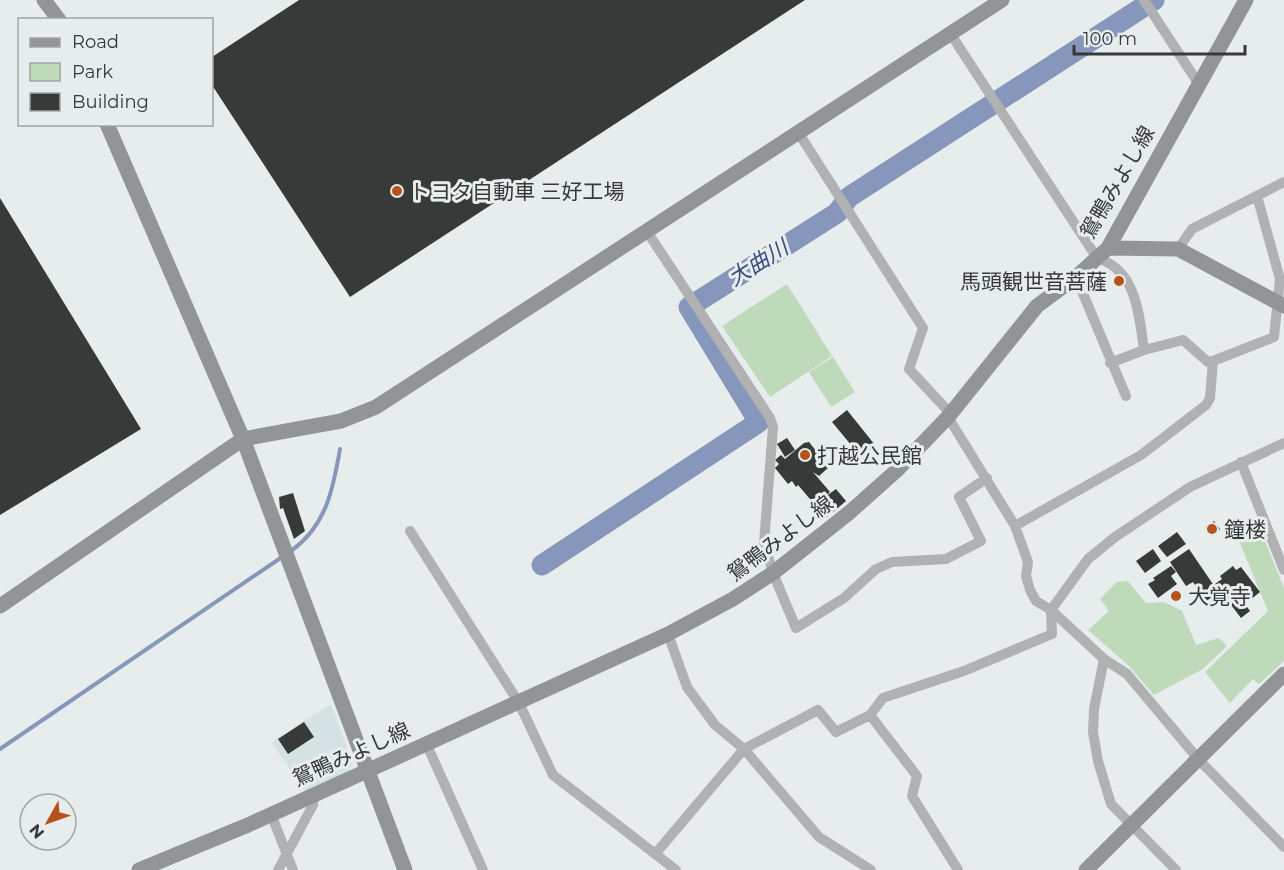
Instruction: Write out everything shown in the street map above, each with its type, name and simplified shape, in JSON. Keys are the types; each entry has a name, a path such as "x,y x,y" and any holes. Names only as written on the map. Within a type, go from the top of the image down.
{"street":[{"path":"44,0 58,18"},
{"path":"0,606 243,439 341,421 376,406 1002,0"},
{"path":"1144,0 1198,83"},
{"name":"鴛鴨みよし線","path":"139,870 272,814 668,634 732,599 773,573 820,537 872,493 949,415 1037,306 1076,277 1102,253 1246,0"},
{"path":"950,33 1102,253 1131,285 1144,350"},
{"path":"108,126 243,439 405,870"},
{"path":"798,132 923,328 909,369 949,415 1015,526 1028,562 1026,576 1036,601 1051,610 1104,659 1127,674 1199,760 1284,847"},
{"path":"1178,249 1192,229 1284,182"},
{"path":"1110,363 1144,350 1184,340 1208,362 1274,338 1282,304 1280,279 1257,196"},
{"path":"646,230 770,418 772,427 764,543 773,573 796,628 844,598 876,569 892,562 946,560 981,541 959,497 987,478"},
{"path":"1102,253 1178,249 1282,304"},
{"path":"1076,277 1110,363 1126,396"},
{"path":"1015,526 1141,455 1206,405 1210,398 1213,361"},
{"path":"656,853 744,749 818,710 836,732 870,715 883,698 964,671 1052,634 1051,610 1088,559 1115,537 1190,487 1284,443"},
{"path":"1241,462 1284,570"},
{"path":"410,531 519,703 553,775 676,870"},
{"path":"668,634 687,687 715,725 744,749 819,837 871,870"},
{"path":"1104,659 1094,709 1093,732 1098,761 1111,804 1176,870"},
{"path":"1086,870 1284,674"},
{"path":"870,715 917,776 912,796 958,870"},
{"path":"426,743 483,870"},
{"path":"278,870 314,805 314,793"},
{"path":"272,814 293,870"}],"shaded area":[{"path":"331,704 353,763 347,774 306,793 271,742"}],"green space":[{"path":"787,284 832,356 770,397 722,326"},
{"path":"833,357 855,392 831,407 809,372"},
{"path":"1261,531 1284,588 1284,661 1259,684 1253,679 1230,703 1205,672 1268,611 1239,541 1247,535"},
{"path":"1128,581 1146,603 1164,602 1182,611 1196,645 1219,638 1227,646 1203,669 1154,695 1128,665 1088,630 1109,611 1100,599 1117,582"}],"building":[{"name":"トヨタ自動車 三好工場","path":"299,0 805,0 350,297 213,87 213,56"},
{"path":"0,198 141,429 0,515"},
{"path":"847,410 875,445 861,457 832,422"},
{"path":"787,438 795,450 785,457 777,444"},
{"path":"809,442 829,467 819,476 813,472 830,492 822,499 836,489 846,501 826,518 798,485 796,487 792,481 788,484 775,468 779,464 775,460 781,455 785,459 804,443"},
{"path":"293,493 305,531 294,539 283,508 280,509 279,497"},
{"name":"鐘楼","path":"1214,521 1220,529 1211,536 1205,528"},
{"path":"1177,532 1186,544 1167,557 1158,546"},
{"path":"1153,549 1161,561 1145,573 1136,561"},
{"path":"1189,549 1219,593 1206,601 1193,582 1186,586 1170,562"},
{"path":"1171,566 1176,572 1171,576 1177,584 1158,598 1148,584"},
{"path":"1233,566 1236,570 1241,567 1260,592 1245,604 1250,611 1241,618 1215,584 1222,579 1220,576"},
{"path":"304,722 314,737 288,754 278,739"}],"waterway":[{"name":"大曲川","path":"542,565 759,422 689,307 837,213 849,197 1154,0"},
{"path":"291,551 303,541 320,519 331,493 340,449"},
{"path":"0,749 282,557"}],"place":[{"name":"トヨタ自動車 三好工場","path":"397,191"},
{"name":"馬頭観世音菩薩","path":"1119,281"},
{"name":"打越公民館","path":"805,455"},
{"name":"鐘楼","path":"1212,529"},
{"name":"大覚寺","path":"1176,596"}]}
